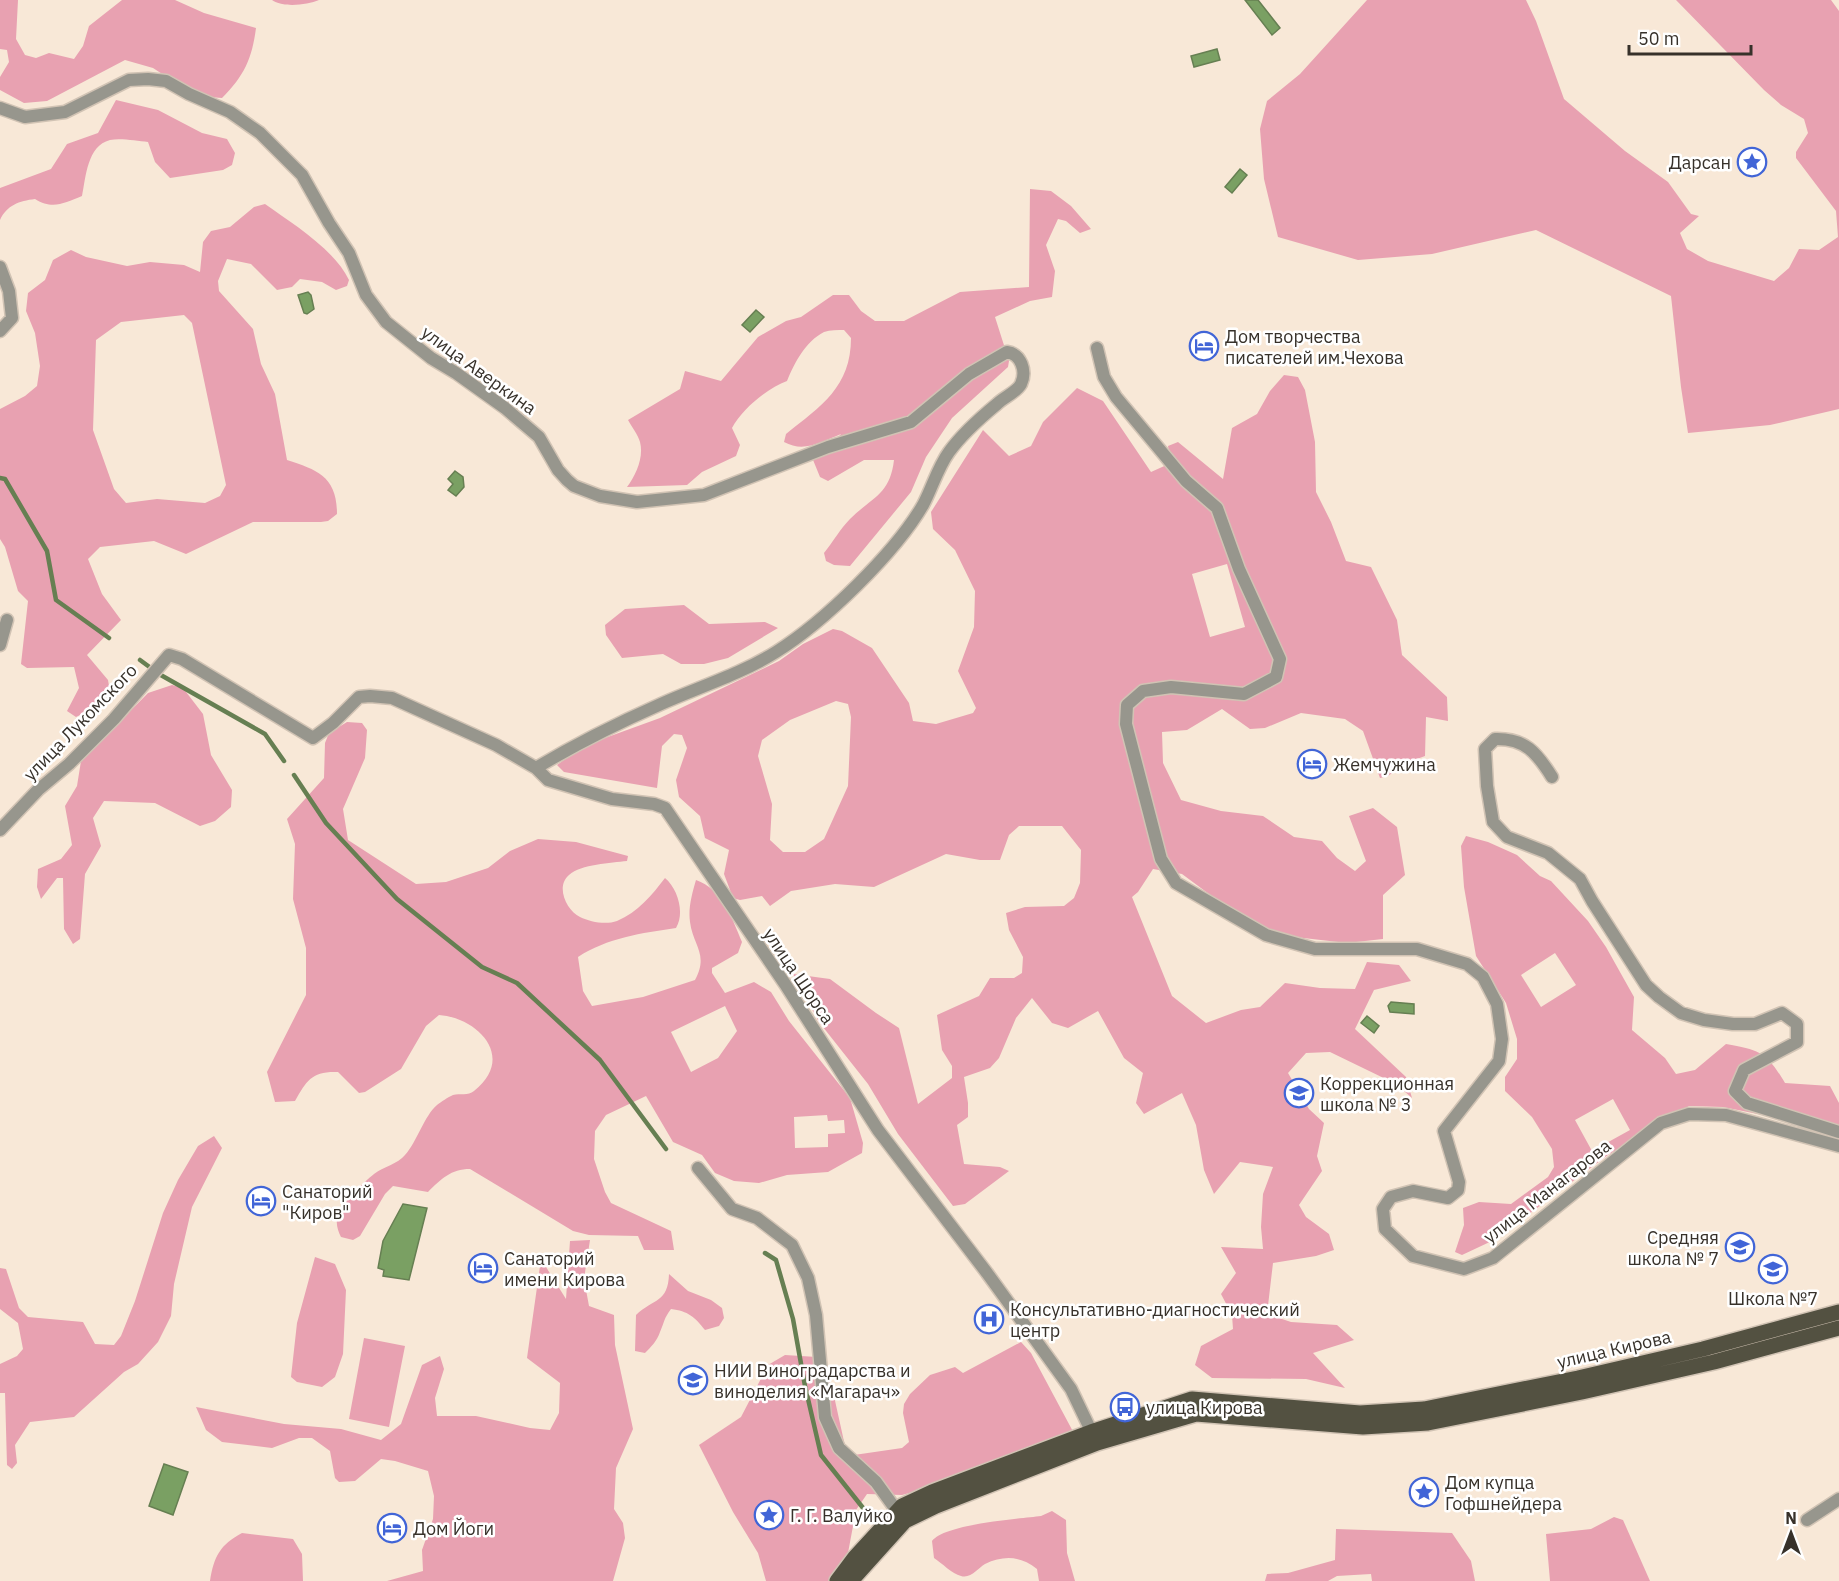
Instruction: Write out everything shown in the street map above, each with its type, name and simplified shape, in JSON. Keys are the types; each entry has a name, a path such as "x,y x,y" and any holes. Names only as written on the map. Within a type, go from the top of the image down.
{"main road":[{"name":"улица Кирова","path":"837,1581 855,1557 901,1516 936,1506 1094,1437 1197,1399 1360,1413 1424,1409 1569,1380 1703,1349 1839,1312"},
{"name":"улица Кирова","path":"1094,1437 1200,1413 1364,1428 1428,1423 1573,1394 1714,1362 1839,1328"},
{"name":"улица Кирова","path":"851,1581 901,1516"}],"street":[{"name":"улица Аверкина","path":"0,108 25,117 66,112 129,80 148,79 166,81 230,112 260,133 302,175 349,253 366,296 386,322 431,358 505,408 539,437 558,470 574,486 600,496 637,502 704,495 828,447 911,422 969,374 1007,352 1013,353 1023,366 1024,376 1020,386 978,420 948,453 922,506 891,549 807,629 776,652 582,742 536,768"},
{"path":"0,267 9,291 12,318 0,331"},
{"name":"улица Манагарова","path":"1097,348 1104,377 1116,397 1186,481 1217,507 1239,569 1280,660 1276,677 1245,694 1171,687 1143,691 1127,705 1126,724 1161,860 1176,883 1266,935 1315,949 1417,949 1467,964 1483,977 1497,1004 1502,1039 1498,1061 1444,1131 1459,1182 1458,1190 1448,1198 1413,1191 1391,1197 1383,1209 1385,1229 1413,1256 1464,1269 1492,1258 1661,1123 1689,1114 1726,1115 1839,1146"},
{"path":"0,645 7,620"},
{"name":"улица Лукомского","path":"0,830 38,790 69,764 114,719 169,655 182,659 313,738 333,723 351,704"},
{"name":"улица Щорса","path":"351,704 359,697 392,698 496,745 536,768 548,780 612,799 654,804 664,808 785,984 878,1130 987,1273 1071,1389 1094,1437"},
{"path":"1552,777 1538,755 1509,739 1495,739 1485,750 1487,786 1494,822 1507,837 1548,853 1580,879 1592,902 1646,985 1681,1013 1704,1020 1755,1024 1782,1013 1797,1024 1797,1042 1744,1070 1735,1091 1747,1103 1839,1132"},
{"path":"698,1168 732,1209 757,1218 792,1245 808,1278 816,1315 825,1417 839,1449 876,1482 901,1516"},
{"path":"1806,1520 1839,1499"}],"shaded area":[{"path":"0,0 18,0 16,39 25,55 36,58 49,53 74,59 83,46 89,26 122,0 175,0 204,13 256,28 246,66 222,98 196,96 153,68 125,60 47,101 24,103 0,90 0,77 9,62 7,50 0,49"},
{"path":"272,0 319,0 295,5 277,3"},
{"path":"1245,0 1258,0 1280,28 1272,35"},
{"path":"1367,0 1526,0 1536,21 1564,99 1625,151 1668,182 1691,214 1699,216 1680,233 1687,249 1708,261 1774,281 1789,268 1799,249 1819,250 1838,237 1836,211 1796,158 1796,152 1808,133 1804,119 1781,105 1764,90 1676,0 1831,0 1839,11 1839,409 1770,425 1688,433 1671,296 1536,230 1432,254 1358,260 1278,237 1264,179 1260,129 1267,101 1300,74"},
{"path":"1217,49 1220,60 1194,67 1191,56"},
{"path":"116,100 158,110 202,133 227,139 235,153 232,165 223,170 170,178 155,162 148,142 110,140 102,143 92,155 82,196 53,205 35,199 24,201 10,207 0,220 0,188 51,169 67,144 98,133"},
{"path":"1240,169 1247,175 1232,193 1225,187"},
{"path":"1030,189 1051,191 1071,206 1091,229 1080,233 1066,221 1058,219 1046,245 1055,271 1052,297 1030,301 995,317 1009,361 1008,367 952,418 926,457 911,492 850,566 834,565 826,561 824,553 846,523 884,488 889,481 894,460 864,460 828,481 820,477 811,455 834,442 841,434 819,443 799,447 784,442 786,434 822,404 840,383 850,355 851,338 844,330 826,331 811,341 801,353 787,381 764,394 736,421 732,428 740,445 736,456 702,472 687,485 627,487 636,471 641,454 639,439 628,420 680,389 685,371 721,381 758,337 786,321 801,317 833,295 849,295 861,311 875,321 904,321 960,292 1029,287"},
{"path":"265,204 300,229 333,258 349,280 347,286 336,290 322,282 300,279 292,287 277,290 251,264 227,259 218,281 219,291 253,329 261,364 275,394 287,460 308,467 324,477 334,491 337,514 328,521 321,522 253,522 186,554 154,541 100,547 88,559 102,594 121,620 87,655 108,680 110,692 93,709 76,717 67,711 79,688 74,667 27,668 21,664 28,601 18,591 5,547 0,539 0,409 25,396 37,386 40,366 35,333 26,311 28,293 45,280 53,260 71,250 86,257 127,266 150,262 184,265 200,272 203,242 211,231 230,227 254,207","holes":["184,315 192,323 226,485 220,496 205,503 157,499 126,503 114,489 93,430 96,340 121,322"]},
{"path":"308,292 311,295 314,309 307,314 304,313 298,295"},
{"path":"756,310 764,317 750,332 742,325"},
{"path":"1284,375 1298,377 1305,390 1315,442 1316,492 1346,561 1371,567 1397,620 1402,655 1447,697 1448,721 1426,717 1425,756 1406,763 1388,776 1380,778 1363,731 1345,719 1301,713 1265,728 1250,729 1222,709 1187,730 1162,732 1163,763 1181,800 1221,811 1263,816 1294,837 1322,841 1337,858 1355,871 1366,861 1349,816 1373,808 1397,827 1405,875 1383,895 1383,939 1347,943 1286,936 1240,917 1182,874 1153,869 1138,892 1132,897 1172,996 1206,1023 1241,1010 1260,1007 1285,983 1320,988 1355,989 1367,962 1399,965 1411,981 1374,990 1355,1029 1406,1077 1412,1098 1396,1084 1330,1052 1306,1053 1288,1073 1309,1109 1324,1123 1317,1156 1322,1171 1299,1205 1306,1217 1329,1234 1334,1250 1316,1256 1273,1263 1267,1314 1291,1322 1337,1325 1354,1340 1313,1353 1345,1388 1306,1379 1212,1378 1195,1365 1201,1346 1233,1329 1232,1315 1221,1294 1236,1273 1221,1247 1263,1249 1261,1227 1263,1194 1273,1167 1240,1162 1214,1194 1204,1170 1196,1125 1182,1093 1144,1114 1136,1103 1143,1073 1124,1058 1098,1011 1068,1028 1052,1023 1032,998 1016,1018 999,1058 990,1068 964,1077 968,1117 957,1125 964,1164 1000,1167 1009,1171 965,1204 953,1206 898,1134 868,1084 819,1022 793,974 830,979 899,1028 918,1104 952,1078 952,1066 942,1050 937,1015 979,996 990,978 1014,978 1022,973 1023,957 1009,930 1006,913 1025,907 1064,906 1074,898 1080,883 1081,850 1062,826 1019,826 1009,835 1000,860 980,860 946,854 874,887 835,884 791,891 770,906 762,896 740,900 733,898 724,874 729,850 705,838 700,816 679,797 676,780 687,748 682,735 674,734 662,746 657,788 564,772 557,765 583,746 660,718 779,661 803,644 833,629 842,631 872,648 909,703 913,721 936,724 973,713 976,708 958,671 974,627 975,591 955,550 933,529 931,512 983,430 1009,456 1031,446 1043,422 1077,388 1103,401 1151,472 1171,463 1168,446 1178,442 1223,479 1232,428 1257,414 1270,391","holes":["1227,564 1245,627 1210,637 1192,574","836,701 848,704 851,717 848,786 824,839 805,852 783,852 770,840 772,804 758,756 762,740 790,720"]},
{"path":"455,471 463,477 464,487 456,496 448,490 453,484 448,479"},
{"path":"684,605 709,624 765,622 778,628 728,658 704,664 681,664 663,654 622,658 606,635 605,625 625,609"},
{"path":"172,685 183,688 203,714 211,755 232,790 231,807 215,821 200,826 155,803 104,801 93,818 101,846 85,874 80,939 73,944 64,929 63,878 57,878 41,899 37,887 38,869 61,859 72,845 65,806 77,786 81,761 148,693"},
{"path":"347,722 362,723 367,730 365,758 343,809 348,840 416,884 446,882 488,868 510,851 538,839 576,842 628,856 627,861 581,868 565,880 563,892 567,904 575,914 588,920 603,923 617,921 638,908 665,878 670,883 677,895 680,908 676,928 638,934 613,941 578,957 583,991 592,1006 643,997 695,980 701,963 690,922 696,880 713,890 725,905 742,942 738,953 712,968 712,973 725,993 754,982 771,992 789,1021 850,1098 863,1143 862,1153 828,1172 787,1175 759,1183 734,1181 715,1173 702,1155 673,1142 646,1096 606,1115 595,1131 594,1159 611,1203 671,1231 674,1250 644,1250 638,1236 589,1235 573,1231 470,1169 452,1173 428,1192 393,1186 385,1194 360,1236 353,1240 341,1237 337,1227 337,1218 348,1199 374,1174 405,1155 437,1105 453,1095 474,1091 486,1078 492,1066 492,1053 479,1032 467,1023 439,1015 426,1026 401,1069 365,1092 359,1093 338,1072 329,1072 311,1078 295,1101 275,1102 267,1072 306,995 306,948 293,899 295,844 287,819 324,778 325,743 329,733","holes":["725,1006 737,1031 718,1058 691,1072 671,1032","827,1115 828,1121 844,1120 845,1133 828,1134 828,1147 795,1148 794,1117"]},
{"path":"1466,836 1488,842 1517,855 1540,876 1551,881 1588,921 1606,947 1634,997 1632,1030 1665,1058 1676,1074 1695,1070 1726,1044 1755,1051 1768,1059 1785,1083 1830,1086 1839,1103 1839,1136 1828,1137 1792,1121 1723,1107 1689,1106 1608,1155 1494,1240 1462,1255 1455,1252 1464,1225 1463,1208 1479,1202 1511,1204 1548,1177 1554,1167 1552,1149 1532,1117 1505,1091 1505,1077 1517,1059 1517,1039 1506,1003 1476,956 1464,887 1461,846","holes":["1555,953 1576,985 1541,1007 1521,975","1613,1099 1630,1130 1592,1151 1575,1120"]},
{"path":"1391,1002 1414,1004 1414,1014 1390,1012 1388,1006"},
{"path":"1367,1016 1379,1026 1374,1033 1361,1023"},
{"path":"214,1136 222,1148 192,1207 174,1284 171,1316 158,1342 138,1364 124,1372 74,1417 30,1422 15,1445 17,1463 12,1469 7,1465 5,1393 0,1393 0,1364 17,1356 23,1349 18,1323 0,1309 0,1268 6,1269 19,1308 28,1317 83,1322 95,1344 114,1345 121,1336 135,1301 163,1213 178,1180 198,1146"},
{"path":"403,1204 427,1208 409,1280 383,1276 384,1270 378,1268 383,1241"},
{"path":"590,1240 584,1279 589,1306 614,1315 615,1345 633,1429 616,1468 614,1509 623,1523 625,1538 613,1581 387,1581 423,1571 422,1550 433,1519 434,1496 428,1471 381,1459 355,1481 339,1482 335,1478 330,1451 312,1438 299,1438 272,1448 222,1442 206,1430 196,1407 284,1424 341,1429 381,1440 401,1424 422,1365 440,1356 444,1369 435,1398 437,1416 476,1416 550,1430 559,1413 560,1383 527,1358 540,1266 546,1267 566,1299 570,1241"},
{"path":"315,1257 335,1264 346,1290 343,1354 335,1377 322,1387 297,1382 291,1377 297,1323"},
{"path":"669,1274 688,1291 711,1300 722,1308 724,1318 719,1326 705,1330 691,1315 671,1309 652,1346 645,1353 635,1351 636,1315 663,1295"},
{"path":"364,1338 405,1346 389,1427 349,1419"},
{"path":"1021,1342 1031,1353 1077,1439 971,1476 902,1495 867,1494 856,1510 848,1553 828,1581 766,1581 758,1553 733,1512 699,1445 741,1417 768,1365 785,1355 817,1357 832,1387 845,1446 854,1455 902,1448 909,1442 903,1413 904,1404 910,1394 930,1375 955,1367 963,1373"},
{"path":"164,1464 188,1472 173,1515 149,1506"},
{"path":"1052,1511 1066,1520 1067,1553 1075,1581 1039,1581 1037,1569 1025,1561 1012,1558 992,1561 965,1577 951,1571 934,1558 932,1541 951,1530 983,1523 1041,1516"},
{"path":"1614,1517 1623,1520 1650,1581 1550,1581 1546,1534 1591,1529"},
{"path":"1336,1529 1452,1533 1471,1561 1475,1581 1372,1581 1371,1574 1337,1576 1328,1581 1265,1581 1267,1574 1288,1573 1335,1560"},
{"path":"242,1533 293,1539 302,1554 303,1581 210,1581 219,1552 228,1542"}],"waterway":[{"path":"0,478 5,479 47,551 56,600 109,638"},
{"path":"140,660 159,674 265,734 284,761"},
{"path":"294,775 326,823 397,899 482,967 517,983 600,1060 666,1149"},
{"path":"765,1253 776,1260 793,1319 821,1455 875,1523"}],"place":[{"name":"Дарсан","path":"1752,162"},
{"name":"Дом творчества писателей им.Чехова","path":"1204,346"},
{"name":"Жемчужина","path":"1312,764"},
{"name":"Коррекционная школа № 3","path":"1299,1093"},
{"name":"Санаторий \"Киров\"","path":"261,1201"},
{"name":"Средняя школа № 7","path":"1740,1247"},
{"name":"Санаторий имени Кирова","path":"483,1268"},
{"name":"Школа №7","path":"1773,1269"},
{"name":"Консультативно-диагностический центр","path":"989,1319"},
{"name":"НИИ Виноградарства и виноделия «Магарач»","path":"693,1380"},
{"name":"улица Кирова","path":"1125,1407"},
{"name":"Дом купца Гофшнейдера","path":"1424,1492"},
{"name":"Г. Г. Валуйко","path":"769,1515"},
{"name":"Дом Йоги","path":"392,1528"}]}
